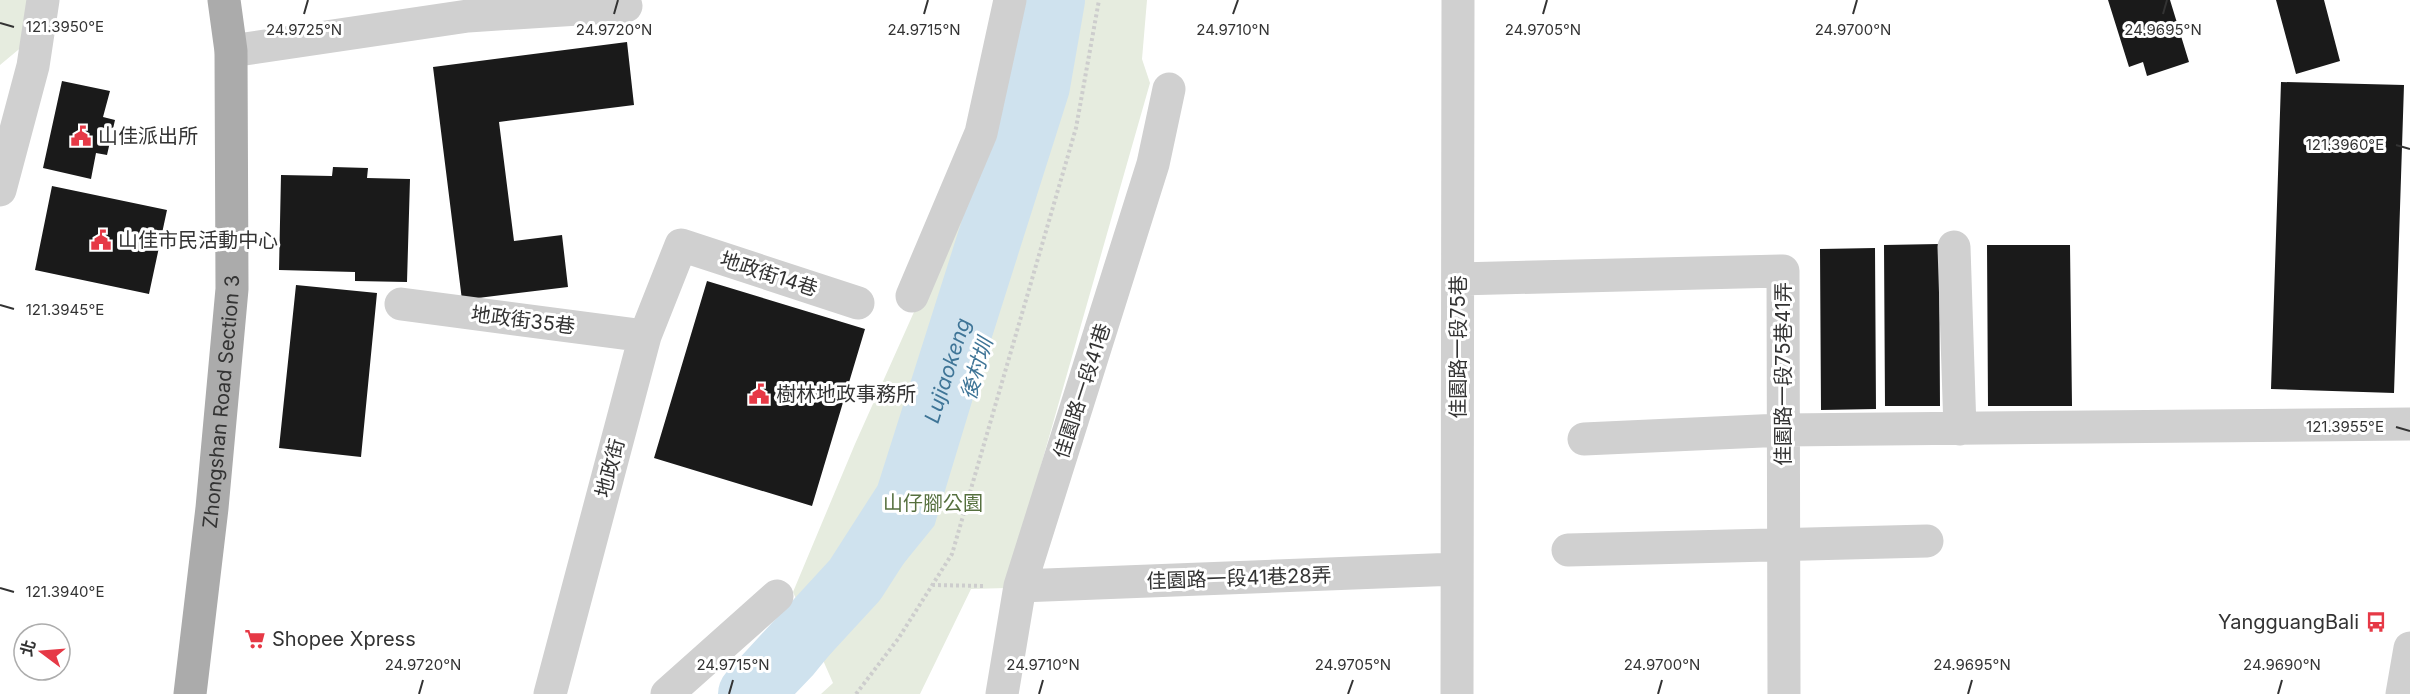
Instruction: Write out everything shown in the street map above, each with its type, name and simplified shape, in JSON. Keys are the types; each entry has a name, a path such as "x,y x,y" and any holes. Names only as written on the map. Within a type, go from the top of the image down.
{"main road":[{"name":"Zhongshan Road Section 3","path":"190,694 212,508 232,289 231,51 224,0"}],"street":[{"path":"0,190 33,66 43,0"},
{"path":"912,296 981,134 1010,0"},
{"name":"佳園路一段75巷","path":"1457,694 1458,0"},
{"path":"231,51 468,8 626,6"},
{"name":"佳園路一段41巷","path":"1002,694 1020,586 1154,164 1169,89"},
{"name":"地政街14巷","path":"681,245 858,303"},
{"name":"地政街","path":"550,694 645,336 681,245"},
{"path":"1954,247 1960,429"},
{"name":"佳園路一段75巷41弄","path":"1458,279 1783,271 1784,694"},
{"name":"地政街35巷","path":"401,304 645,336"},
{"path":"1584,438 1783,430 2410,424"},
{"path":"1568,550 1927,541"},
{"name":"佳園路一段41巷28弄","path":"1020,586 1457,569"},
{"path":"667,694 777,596"},
{"path":"2402,694 2410,648"}],"path":[{"path":"856,694 898,639 952,554 1076,128 1099,0"},
{"path":"932,585 1020,586"}],"green space":[{"path":"0,0 30,0 24,45 0,65"},
{"name":"山仔腳公園","path":"1040,0 1147,0 1142,59 1150,83 1006,588 971,589 920,694 821,694 833,683 793,592 855,444 1023,68"}],"building":[{"path":"2108,0 2170,0 2189,62 2147,76 2143,62 2129,67"},
{"path":"2276,0 2324,0 2340,61 2296,74"},
{"path":"627,42 634,105 499,122 514,241 562,235 568,287 462,300 433,67"},
{"name":"山佳派出所","path":"62,81 110,91 103,117 115,120 107,155 96,153 91,179 43,168"},
{"path":"2281,82 2404,85 2394,393 2271,389"},
{"path":"333,167 368,168 367,178 410,179 407,282 355,281 355,272 279,270 281,175 332,176"},
{"name":"山佳市民活動中心","path":"52,186 167,210 149,294 35,270"},
{"path":"1939,244 1940,406 1885,406 1884,245"},
{"path":"1987,245 2070,245 2072,406 1988,406"},
{"path":"1875,248 1876,409 1821,410 1820,249"},
{"name":"樹林地政事務所","path":"707,281 865,329 812,506 654,458"},
{"path":"296,285 377,293 361,457 279,448"}],"waterway":[{"name":"Lujiaokeng","path":"750,694 855,580 907,499 1038,86 1053,0"},
{"name":"後村圳","path":"788,694 809,672 930,523 1017,236 1079,0"}],"place":[{"name":"山佳派出所","path":"81,136"},
{"name":"山佳市民活動中心","path":"101,240"},
{"name":"樹林地政事務所","path":"759,394"},
{"name":"YangguangBali","path":"2376,622"},
{"name":"Shopee Xpress","path":"255,639"}]}
